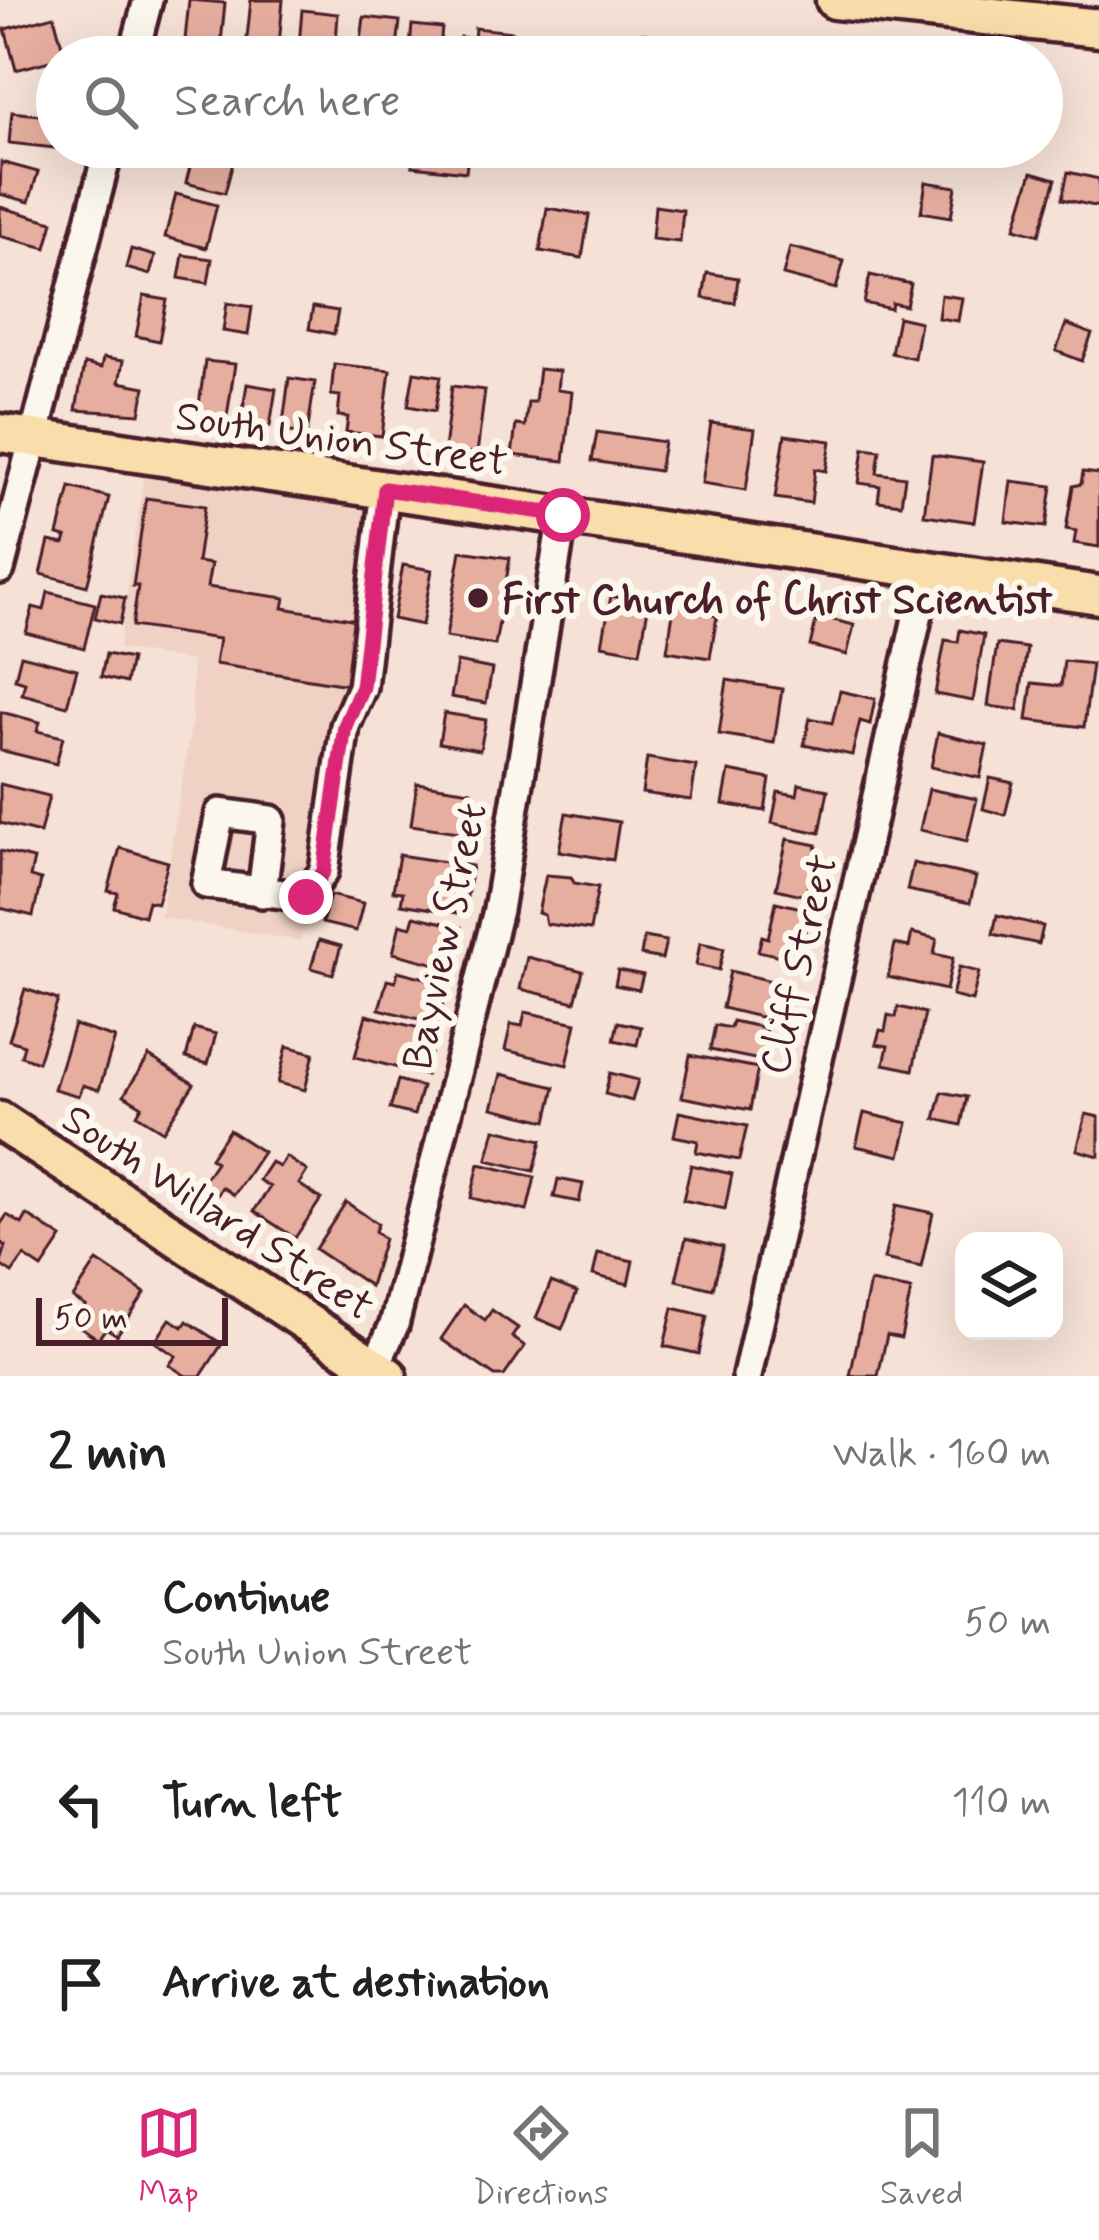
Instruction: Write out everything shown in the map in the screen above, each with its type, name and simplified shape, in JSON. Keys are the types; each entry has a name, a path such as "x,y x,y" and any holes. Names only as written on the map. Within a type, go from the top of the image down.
{"main road":[{"path":"835,0 1099,28"},
{"name":"South Union Street","path":"17,435 1099,595"},
{"name":"South Willard Street","path":"0,1121 381,1372"}],"street":[{"path":"139,36 148,0"},
{"path":"0,569 17,435 102,168"},
{"path":"262,893 306,897 324,871 345,726 362,687 385,489"},
{"name":"Bayview Street","path":"381,1372 498,910 563,515"},
{"name":"Cliff Street","path":"747,1376 928,569"}],"shaded area":[{"path":"144,474 395,510 337,872 299,941 160,917 192,719 192,661 119,649"}],"building":[{"path":"189,0 225,3 222,36 185,36"},
{"path":"251,0 283,0 280,36 247,36"},
{"path":"302,10 338,14 336,36 300,36"},
{"path":"54,16 59,36 36,36 36,65 16,70 5,29"},
{"path":"364,17 400,21 398,36 362,36"},
{"path":"412,25 442,28 441,36 411,36"},
{"path":"475,28 513,32 513,36 474,36"},
{"path":"12,112 36,115 36,146 9,143"},
{"path":"1,162 38,172 29,202 0,194"},
{"path":"190,168 232,168 225,193 186,183"},
{"path":"1032,172 1056,179 1039,235 1015,228"},
{"path":"1068,172 1099,179 1099,207 1062,199"},
{"path":"926,182 956,187 951,217 921,212"},
{"path":"176,194 217,205 206,248 165,237"},
{"path":"655,206 683,210 680,242 652,239"},
{"path":"0,207 53,222 46,248 0,236"},
{"path":"547,208 589,215 582,258 540,251"},
{"path":"790,247 844,261 836,289 783,275"},
{"path":"131,249 155,256 150,275 126,268"},
{"path":"183,255 212,259 208,283 179,278"},
{"path":"707,273 738,278 735,303 703,298"},
{"path":"870,275 911,284 906,306 892,303 891,309 864,303"},
{"path":"941,295 962,298 958,321 938,318"},
{"path":"144,296 167,300 159,341 136,336"},
{"path":"227,303 252,307 248,335 223,331"},
{"path":"313,307 338,311 334,334 309,329"},
{"path":"898,317 920,322 914,358 891,353"},
{"path":"1066,324 1092,334 1082,361 1056,351"},
{"path":"103,358 123,361 119,382 145,387 140,414 76,410 84,364 101,368"},
{"path":"205,361 235,364 226,423 197,420"},
{"path":"334,364 390,370 382,436 346,432 348,417 338,416 340,396 331,395"},
{"path":"539,369 559,371 557,390 572,392 564,461 512,455 516,425 525,426 528,402 535,402"},
{"path":"414,372 441,376 435,411 408,406"},
{"path":"289,378 315,382 307,434 282,431"},
{"path":"247,384 276,389 270,426 241,421"},
{"path":"452,386 485,390 477,454 444,449"},
{"path":"711,423 755,429 746,490 702,483"},
{"path":"597,432 664,442 659,471 592,461"},
{"path":"785,435 831,441 826,471 815,469 811,503 775,498"},
{"path":"864,448 880,450 877,473 905,477 901,504 878,501 880,486 859,483"},
{"path":"932,455 983,462 974,522 924,515"},
{"path":"1083,472 1099,474 1099,547 1074,543 1076,531 1066,529 1073,486 1081,484"},
{"path":"1011,481 1052,486 1046,527 1006,522"},
{"path":"70,487 109,497 87,586 41,574 49,541 64,544 66,537 58,535"},
{"path":"146,498 205,506 197,562 211,564 207,587 285,598 283,608 364,621 354,686 215,664 219,639 132,626"},
{"name":"First Church of Christ Scientist","path":"461,551 510,558 495,645 446,637"},
{"path":"403,565 432,570 422,625 393,619"},
{"path":"48,592 95,604 84,648 26,633 33,607 44,610"},
{"path":"101,593 125,598 120,624 95,618"},
{"path":"611,596 649,603 640,652 602,645"},
{"path":"675,600 705,605 704,614 717,616 710,658 667,651"},
{"path":"817,616 854,625 847,655 810,646"},
{"path":"960,630 984,635 973,701 935,694 945,640 958,642"},
{"path":"997,644 1027,648 1018,710 988,706"},
{"path":"106,654 131,659 126,683 101,677"},
{"path":"21,655 77,669 67,706 22,694 25,682 15,679"},
{"path":"1064,661 1092,664 1084,727 1027,720 1032,683 1061,686"},
{"path":"457,662 492,669 486,703 451,697"},
{"path":"727,680 782,689 774,743 719,734"},
{"path":"840,691 875,699 870,724 860,721 852,755 804,745 810,718 832,723"},
{"path":"1,712 40,722 37,731 63,737 56,764 0,750"},
{"path":"444,713 486,720 480,750 439,743"},
{"path":"938,733 987,745 980,778 931,767"},
{"path":"647,758 696,766 691,800 642,793"},
{"path":"729,771 770,779 765,811 723,804"},
{"path":"990,778 1013,783 1005,815 983,809"},
{"path":"417,783 471,791 465,833 411,825"},
{"path":"0,784 49,796 40,833 0,823"},
{"path":"799,784 828,790 820,833 772,823 778,792 797,795"},
{"path":"929,789 977,799 967,841 920,830"},
{"path":"566,813 619,822 613,860 559,851"},
{"path":"787,839 817,845 806,896 776,889"},
{"path":"120,848 168,862 157,903 148,901 144,916 114,907 118,893 108,891"},
{"path":"0,851 34,859 30,877 41,880 33,916 0,908"},
{"path":"399,855 472,866 464,914 401,904 403,892 393,891"},
{"path":"913,863 976,877 970,903 907,890"},
{"path":"546,875 571,877 574,883 598,887 590,930 546,924 544,915 538,913"},
{"path":"330,895 363,903 356,931 322,923"},
{"path":"776,902 810,910 801,948 796,947 793,959 758,951 762,936 768,938"},
{"path":"997,915 1043,926 1039,944 993,934"},
{"path":"414,916 461,927 451,968 393,953 400,924 411,927"},
{"path":"912,933 937,939 934,954 953,958 946,990 888,977 895,944 909,947"},
{"path":"644,937 666,941 662,959 641,955"},
{"path":"319,940 341,946 333,974 311,968"},
{"path":"700,943 724,948 719,970 696,965"},
{"path":"527,957 583,971 575,1002 520,989"},
{"path":"959,967 979,972 972,1001 952,996"},
{"path":"618,970 643,975 639,990 615,985"},
{"path":"398,971 448,984 438,1024 379,1009 387,980 395,982"},
{"path":"730,971 776,982 768,1019 722,1008"},
{"path":"25,989 58,1000 38,1062 21,1056 24,1045 9,1040"},
{"path":"898,1007 925,1013 913,1070 884,1064 888,1046 876,1044 888,1015 896,1017"},
{"path":"525,1012 576,1023 567,1065 505,1050 511,1024 522,1026"},
{"path":"366,1015 436,1032 426,1075 355,1057"},
{"path":"732,1021 766,1028 760,1060 710,1050 715,1025 730,1028"},
{"path":"618,1022 641,1027 637,1045 614,1040"},
{"path":"74,1025 115,1038 99,1090 83,1085 79,1096 54,1089"},
{"path":"194,1028 216,1034 208,1064 186,1058"},
{"path":"287,1046 314,1053 305,1090 278,1083"},
{"path":"690,1055 758,1068 750,1110 682,1097"},
{"path":"149,1056 194,1084 163,1131 137,1115 142,1106 124,1095"},
{"path":"610,1073 638,1080 632,1101 605,1094"},
{"path":"501,1074 555,1087 547,1121 492,1108"},
{"path":"398,1080 422,1087 414,1115 390,1109"},
{"path":"942,1092 967,1097 961,1125 935,1119"},
{"path":"679,1112 747,1126 739,1160 696,1152 698,1141 674,1136"},
{"path":"864,1113 908,1123 900,1156 856,1146"},
{"path":"1086,1114 1099,1117 1099,1156 1077,1150"},
{"path":"495,1129 542,1140 534,1171 487,1160"},
{"path":"229,1130 263,1152 234,1195 222,1187 218,1194 202,1183 216,1162 210,1158"},
{"path":"286,1157 307,1171 299,1184 321,1199 295,1238 254,1211 270,1187 259,1180 271,1162 279,1167"},
{"path":"479,1164 535,1177 527,1211 471,1198"},
{"path":"691,1165 732,1174 725,1209 683,1200"},
{"path":"558,1179 583,1184 579,1202 554,1197"},
{"path":"346,1202 378,1224 375,1231 384,1239 370,1286 315,1249"},
{"path":"896,1205 933,1213 921,1267 884,1259"},
{"path":"7,1215 22,1224 27,1215 62,1238 42,1268 24,1256 12,1273 0,1265 6,1246 0,1242 0,1225"},
{"path":"686,1238 723,1247 713,1289 676,1280"},
{"path":"598,1253 633,1261 628,1284 593,1275"},
{"path":"97,1261 145,1293 117,1335 106,1328 98,1339 75,1323 86,1306 73,1298"},
{"path":"551,1282 577,1292 562,1329 536,1318"},
{"path":"870,1282 911,1290 901,1338 887,1335 878,1376 850,1376"},
{"path":"464,1305 485,1320 492,1310 518,1328 512,1337 525,1346 504,1376 495,1376 441,1339"},
{"path":"673,1308 707,1316 699,1354 664,1346"},
{"path":"170,1319 183,1327 187,1321 222,1344 201,1376 186,1376 169,1365 176,1356 155,1342"}],"place":[{"name":"First Church of Christ Scientist","path":"478,598"}],"route":[{"path":"306,897 324,871 345,726 362,687 385,489 563,515"}]}
